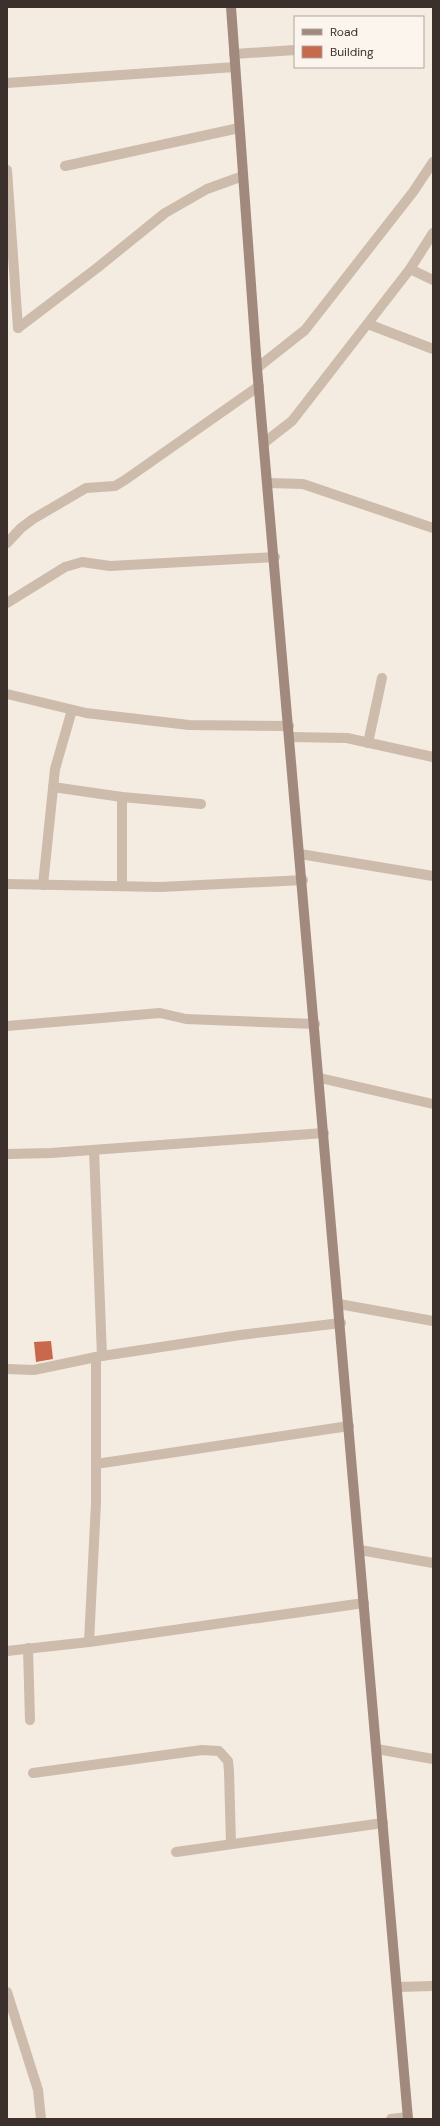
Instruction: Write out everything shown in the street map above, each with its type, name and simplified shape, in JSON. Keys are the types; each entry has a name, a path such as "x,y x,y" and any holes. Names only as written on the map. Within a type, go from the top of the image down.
{"main road":[{"path":"231,7 257,368 265,442 303,880 408,2118"}],"street":[{"path":"234,54 294,50"},
{"path":"7,83 235,67"},
{"path":"65,166 240,128"},
{"path":"257,368 305,330 414,192 433,162"},
{"path":"7,170 12,319 18,328 97,268 165,213 207,189 243,176"},
{"path":"265,442 292,420 410,269 433,233"},
{"path":"410,269 433,280"},
{"path":"368,324 433,349"},
{"path":"7,543 21,528 33,519 86,488 115,486 125,480 259,386"},
{"path":"268,483 303,484 433,528"},
{"path":"7,603 65,567 82,562 110,566 275,557"},
{"path":"368,743 382,678"},
{"path":"7,694 86,713 189,725 289,726"},
{"path":"43,885 55,768 72,710"},
{"path":"290,737 347,738 433,758"},
{"path":"53,787 122,797 201,804"},
{"path":"122,797 122,886"},
{"path":"300,854 433,876"},
{"path":"7,884 161,887 303,880"},
{"path":"7,1026 160,1013 186,1019 315,1024"},
{"path":"320,1078 433,1104"},
{"path":"7,1154 94,1150 324,1133"},
{"path":"89,1642 99,1357 94,1150"},
{"path":"339,1304 433,1321"},
{"path":"7,1369 34,1370 99,1357 240,1334 340,1323"},
{"path":"96,1464 349,1426"},
{"path":"360,1550 433,1563"},
{"path":"7,1651 89,1642 364,1603"},
{"path":"28,1648 30,1720"},
{"path":"377,1749 433,1760"},
{"path":"33,1773 202,1750 219,1751 228,1761 231,1844"},
{"path":"176,1852 383,1823"},
{"path":"397,1986 433,1986"},
{"path":"7,1992 38,2090 41,2119"},
{"path":"391,2119 408,2118"}],"building":[{"path":"51,1341 53,1359 36,1362 34,1342"}]}
